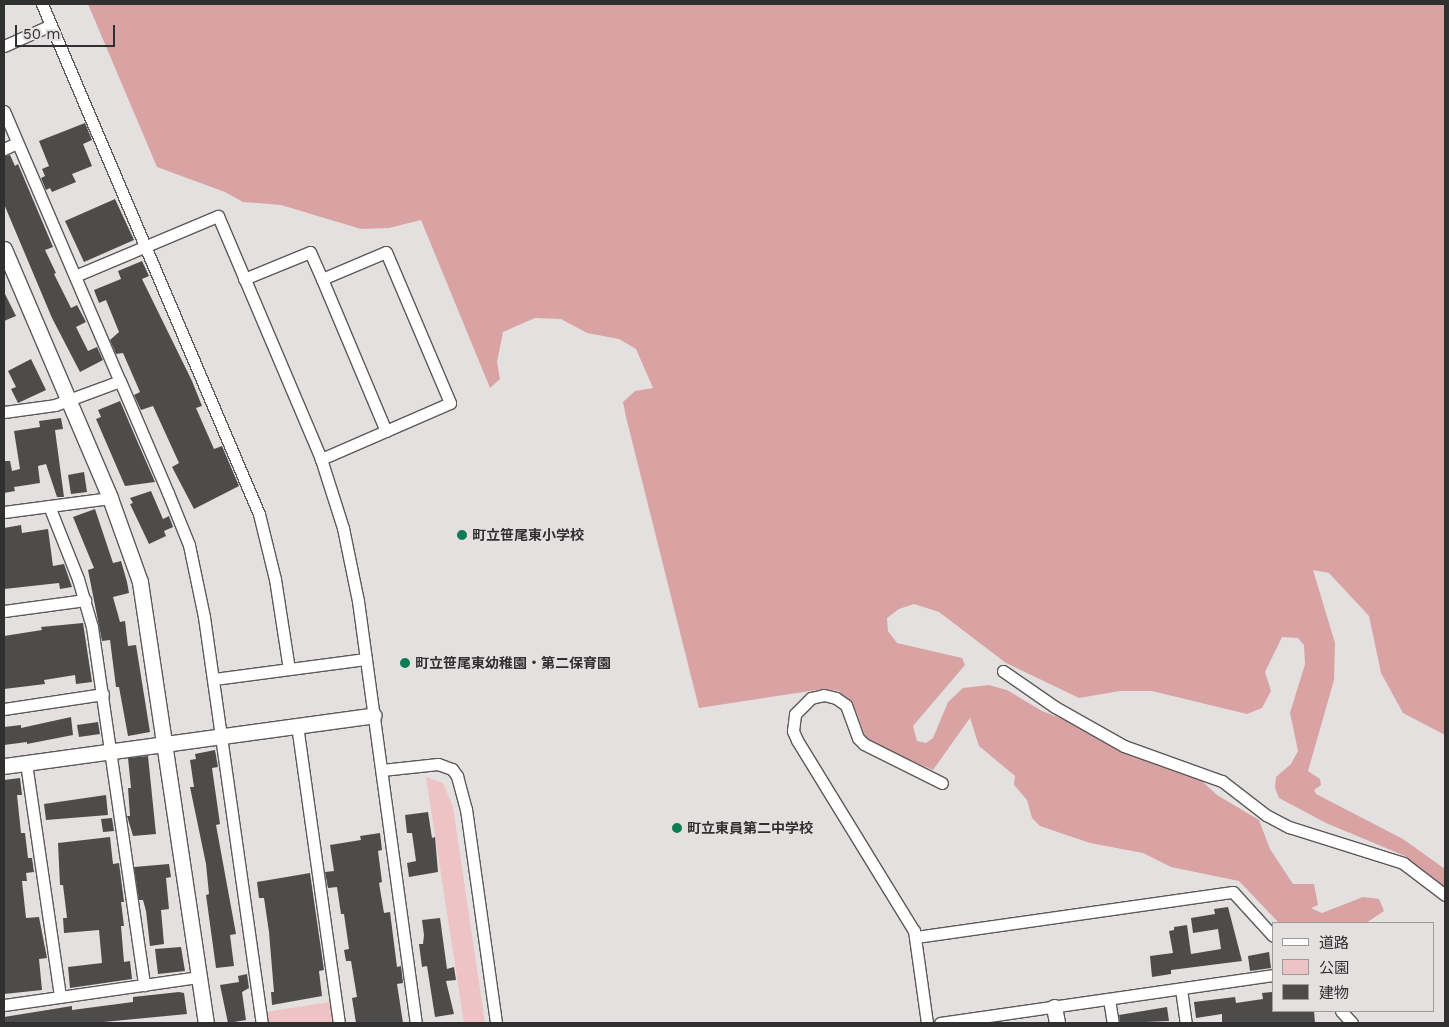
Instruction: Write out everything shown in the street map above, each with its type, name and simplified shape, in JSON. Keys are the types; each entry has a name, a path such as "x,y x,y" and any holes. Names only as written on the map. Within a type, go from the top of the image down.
{"street":[{"path":"42,4 259,514 275,579 289,670"},
{"path":"4,46 51,25"},
{"path":"4,111 189,545 214,680 262,1023"},
{"path":"4,149 17,143"},
{"path":"75,276 218,216 321,459 347,546 366,659 416,1023"},
{"path":"4,248 110,498 142,590 206,1023"},
{"path":"244,279 310,252 386,431"},
{"path":"321,459 450,403 386,252 322,280"},
{"path":"5,409 69,401 120,381"},
{"path":"4,512 110,498"},
{"path":"49,506 85,600 103,694 144,986"},
{"path":"4,611 85,600"},
{"path":"214,680 366,659"},
{"path":"1003,671 1055,707 1124,746 1222,781 1266,815 1289,827 1403,863 1445,895"},
{"path":"4,709 103,694"},
{"path":"927,1023 916,937 797,740 794,731 795,714 811,698 824,695 836,698 849,709 858,738 864,744 942,783"},
{"path":"4,766 374,715"},
{"path":"297,725 339,1023"},
{"path":"26,763 60,997"},
{"path":"382,770 438,764 452,769 457,776 466,809 496,1023"},
{"path":"916,937 1234,892 1272,935"},
{"path":"940,1023 1272,976"},
{"path":"4,1005 199,977"},
{"path":"1181,989 1186,1023"},
{"path":"1109,999 1113,1023"},
{"path":"1054,1007 1057,1023"},
{"path":"1342,1012 1352,1023"}],"green space":[{"path":"426,777 443,783 453,807 485,1023 464,1023"},
{"path":"330,1002 333,1023 267,1023 266,1012"}],"shaded area":[{"path":"88,4 1445,4 1445,735 1403,713 1381,673 1369,616 1329,573 1313,570 1335,643 1334,680 1308,771 1320,779 1321,785 1314,790 1316,794 1403,839 1445,869 1445,890 1405,856 1326,823 1279,798 1275,788 1276,777 1291,764 1298,751 1290,713 1305,664 1304,645 1298,638 1282,637 1265,672 1271,691 1262,708 1247,714 1152,691 1120,691 1079,698 1006,663 939,612 914,604 899,609 887,618 888,631 897,643 962,658 965,665 913,726 917,741 926,743 933,738 948,702 963,688 989,685 1007,690 1042,711 1164,756 1202,781 1217,795 1259,820 1270,849 1293,884 1314,884 1318,905 1311,908 1322,913 1363,897 1379,899 1384,911 1368,922 1278,922 1239,881 1171,867 1143,853 1090,843 1040,826 1032,818 1027,800 1014,785 1015,776 979,746 970,718 933,770 867,741 856,711 839,691 823,689 699,708 623,402 635,391 653,388 636,349 619,339 587,333 561,319 535,318 503,332 497,362 500,379 490,388 421,220 389,228 361,229 281,205 243,202 225,192 157,167"}],"building":[{"path":"85,123 92,140 83,144 92,166 72,174 76,182 52,192 50,188 46,190 41,178 45,176 42,169 49,166 39,141"},
{"path":"10,155 15,166 18,164 53,247 45,250 56,273 54,274 71,308 77,305 86,322 76,327 88,351 97,347 103,360 80,372 52,318 4,204 4,156"},
{"path":"115,199 134,240 84,262 65,221"},
{"path":"142,261 149,276 142,279 192,381 202,406 196,408 214,449 222,446 239,486 194,509 172,467 179,463 153,406 141,410 134,395 140,392 123,353 116,354 110,340 119,332 106,300 99,303 94,290 121,279 118,271"},
{"path":"4,292 16,316 4,321"},
{"path":"31,359 46,390 18,403 11,389 16,387 8,371"},
{"path":"120,401 155,482 125,486 96,419 101,417 98,410"},
{"path":"61,418 63,429 55,430 64,497 57,497 46,464 38,466 40,483 14,487 15,491 4,493 4,461 10,461 12,471 20,469 14,431 40,427 39,421"},
{"path":"84,472 87,492 71,494 68,475"},
{"path":"151,491 163,519 169,516 173,527 164,531 166,536 149,544 130,504 133,503 130,498"},
{"path":"95,509 113,563 121,561 127,582 129,593 113,597 120,622 125,621 128,646 136,645 150,732 128,736 119,687 116,687 110,640 102,641 88,570 94,568 73,517"},
{"path":"21,525 22,533 48,529 53,566 64,564 72,587 60,589 59,583 4,589 4,528"},
{"path":"83,623 92,682 76,684 75,675 44,680 45,684 4,689 4,636 42,630 41,627"},
{"path":"71,717 73,735 27,744 27,742 4,745 4,727 21,725 21,728"},
{"path":"98,722 100,734 79,737 77,725"},
{"path":"215,750 218,767 212,768 220,824 216,825 236,934 230,935 234,966 216,968 206,895 209,894 206,864 190,787 194,787 190,760 196,759 195,754"},
{"path":"148,756 156,834 133,836 127,816 130,816 128,788 131,788 128,758"},
{"path":"20,778 22,795 17,795 21,833 25,833 28,858 32,858 34,872 26,873 27,881 22,881 26,918 39,917 47,958 39,959 42,990 4,994 4,780"},
{"path":"106,795 108,815 46,820 44,804"},
{"path":"428,812 432,838 435,837 438,872 409,877 407,863 416,861 412,833 407,833 405,815"},
{"path":"112,818 114,831 103,832 101,819"},
{"path":"380,833 382,850 378,851 382,882 379,883 384,913 390,912 397,967 401,966 403,983 397,984 403,1023 356,1023 352,998 357,997 351,961 346,961 344,950 349,949 344,914 341,914 337,887 328,888 325,872 334,871 330,845 361,840 360,836"},
{"path":"110,837 113,864 119,863 124,902 121,902 124,926 121,926 124,962 130,961 132,979 70,988 68,967 102,963 99,930 64,933 63,918 67,918 63,885 60,885 58,843"},
{"path":"169,864 171,877 166,878 169,909 161,910 164,944 150,946 146,911 143,900 139,900 134,867"},
{"path":"310,873 324,970 319,971 322,996 272,1005 271,992 274,992 269,932 264,898 259,898 257,882"},
{"path":"1228,907 1242,961 1171,970 1171,974 1152,977 1150,956 1173,953 1169,931 1174,930 1174,927 1187,925 1191,954 1221,949 1218,929 1193,933 1191,918 1215,914 1214,909"},
{"path":"440,918 447,969 454,967 456,980 446,981 454,1014 435,1017 427,966 422,967 419,944 423,944 422,920"},
{"path":"181,947 185,971 158,974 155,949"},
{"path":"1269,952 1271,968 1250,971 1248,956"},
{"path":"247,974 249,988 242,992 246,1020 228,1023 220,985 239,982 238,976"},
{"path":"1272,992 1272,1012 1314,1012 1315,1023 1222,1023 1222,1014 1196,1018 1194,1002 1235,997 1236,1003 1263,999 1262,993"},
{"path":"184,993 187,1014 93,1023 4,1023 4,1017 72,1006 72,1010 133,1002 133,997"},
{"path":"1167,1007 1169,1021 1120,1023 1119,1015"}],"place":[{"name":"町立笹尾東小学校","path":"462,535"},
{"name":"町立笹尾東幼稚園・第二保育園","path":"405,663"},
{"name":"町立東員第二中学校","path":"677,828"}]}
